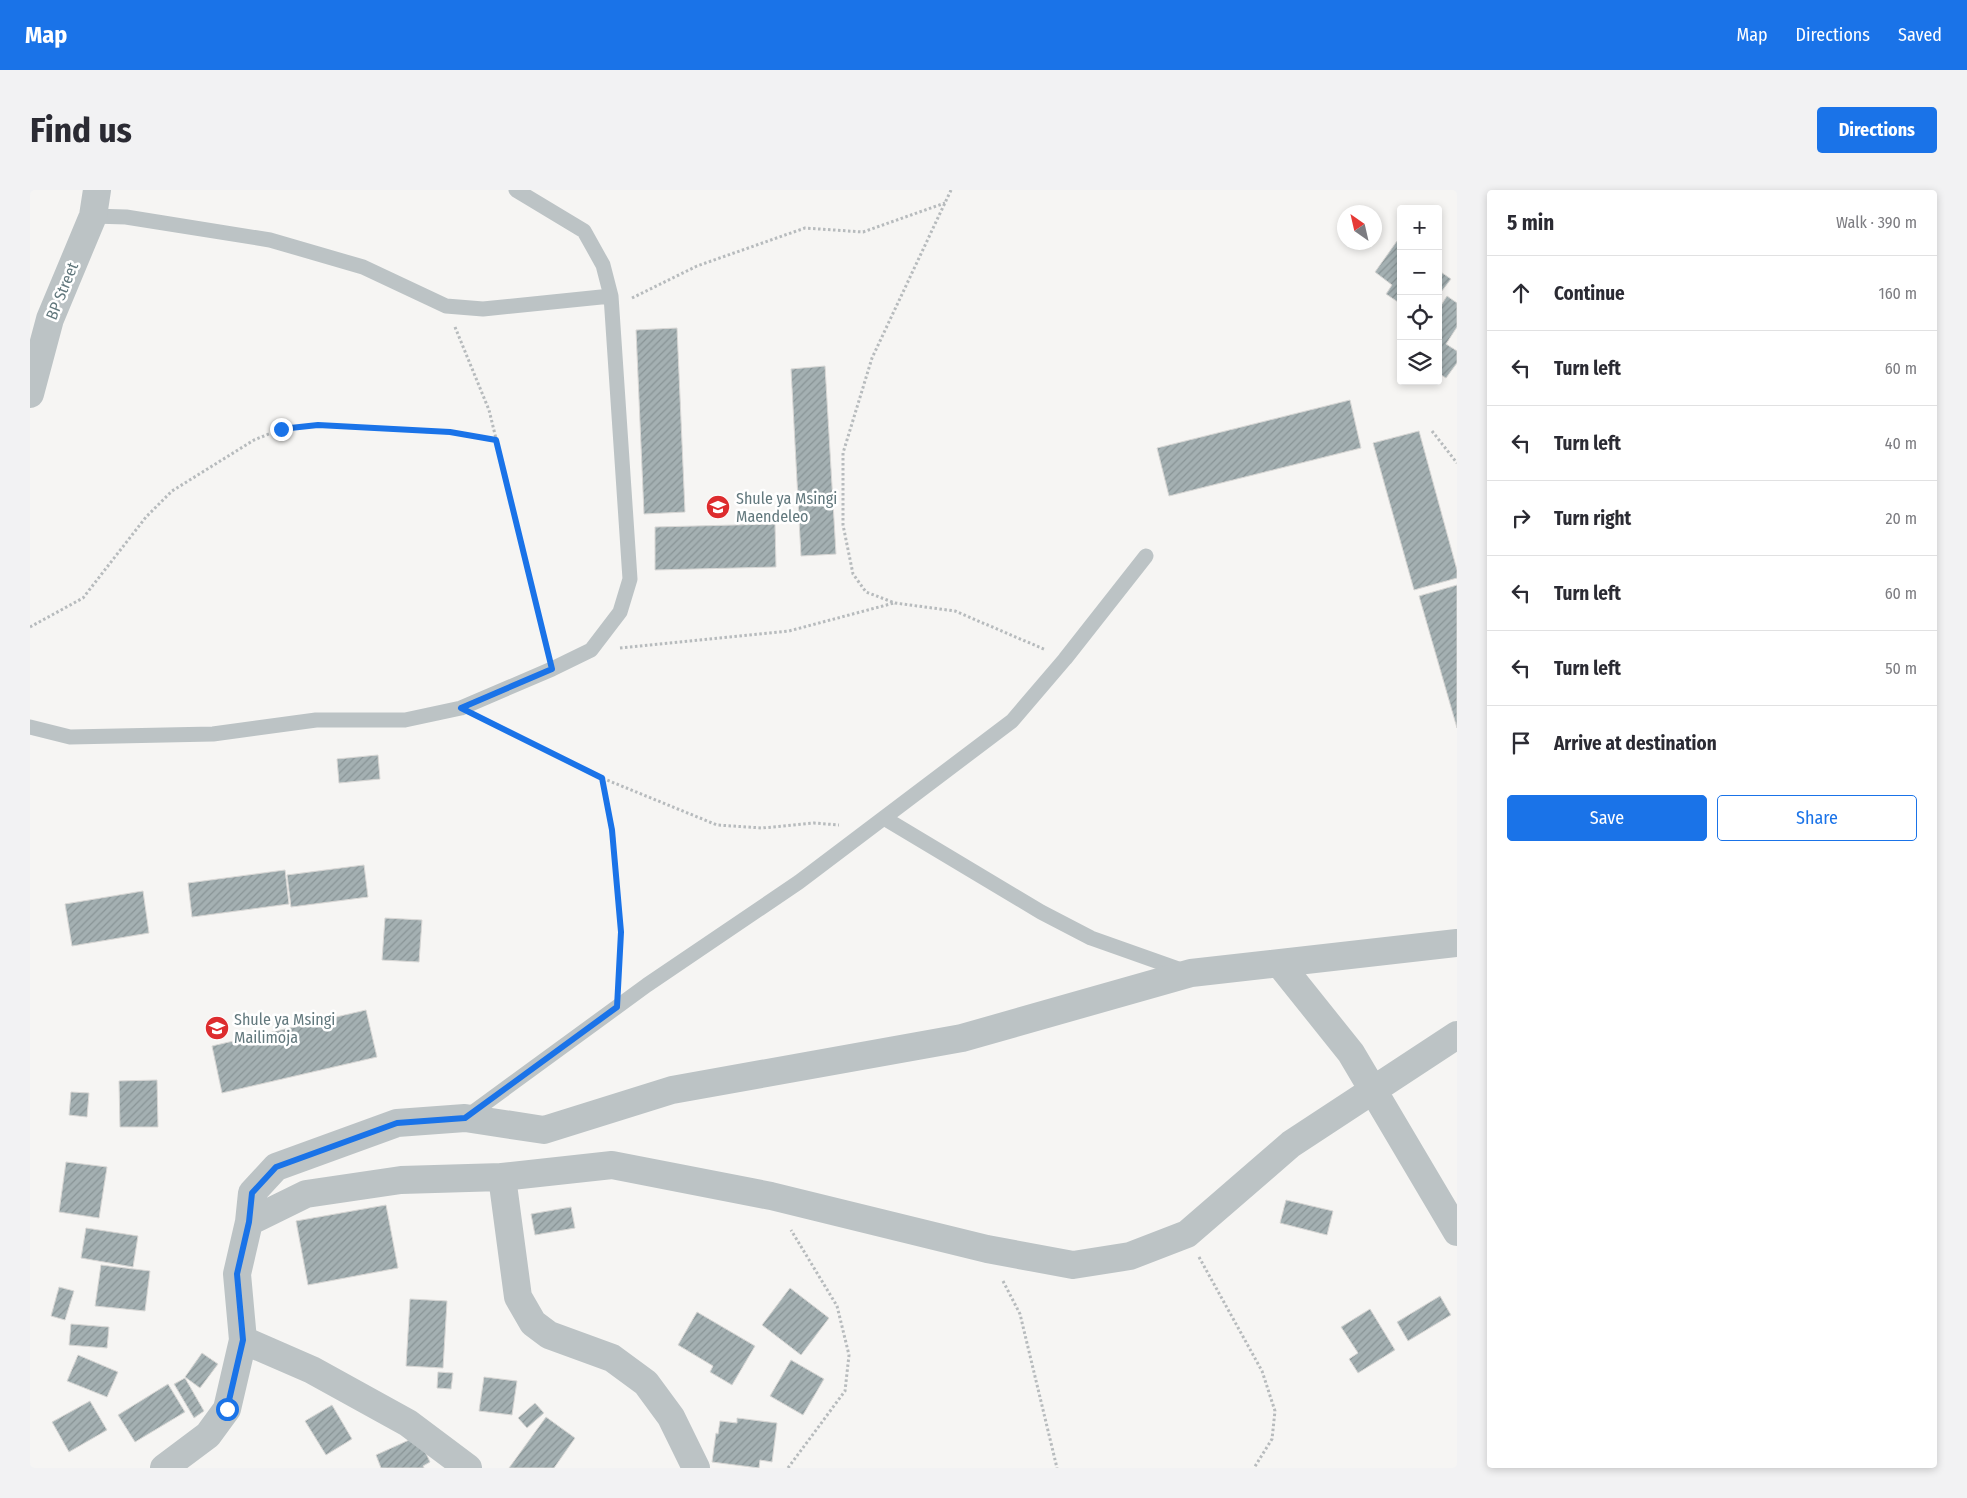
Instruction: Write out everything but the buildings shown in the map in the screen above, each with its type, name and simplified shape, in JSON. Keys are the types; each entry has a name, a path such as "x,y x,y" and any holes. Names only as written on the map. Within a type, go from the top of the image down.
{"street":[{"name":"BP Street","path":"30,394 50,319 95,203"},
{"path":"164,1468 208,1435 227,1409 243,1340 237,1274 249,1222 252,1193 276,1167 397,1123 465,1118 544,1130 672,1090 962,1038 1191,973 1457,943"},
{"path":"1279,963 1351,1053 1457,1232"},
{"path":"249,1222 306,1194 400,1180 502,1178 612,1165 771,1196 987,1249 1073,1265 1130,1256 1187,1234 1291,1144 1457,1035"},
{"path":"502,1178 518,1297 533,1323 549,1335 612,1358 646,1383 671,1416 696,1468"},
{"path":"243,1340 312,1370 408,1423 468,1468"}],"lane":[{"path":"30,727 70,737 212,734 316,720 405,720 461,708 552,669 590,650 620,612 630,579 611,302 603,264 584,231 516,190"},
{"path":"95,203 126,216 270,240 363,267 446,306 483,309 611,302"},
{"path":"465,1118 617,1007 799,882 1012,721 1146,556"},
{"path":"878,823 1091,938 1191,973"}],"path":[{"path":"951,190 872,358 843,453 843,525 853,574 866,592 895,603 955,611 1064,658"},
{"path":"611,302 697,266 805,228 863,232 945,203"},
{"path":"446,306 489,410 552,669"},
{"path":"30,628 83,598 146,517 172,492 254,440 281,429 318,425 450,432 496,440"},
{"path":"1432,431 1457,463"},
{"path":"590,650 789,631 895,603"},
{"path":"461,708 602,778 716,825 762,828 814,823 878,823"},
{"path":"602,778 612,830 621,932 617,1007"},
{"path":"771,1196 837,1306 849,1355 845,1391 788,1468"},
{"path":"1187,1234 1262,1371 1275,1411 1272,1439 1254,1468"},
{"path":"987,1249 1020,1314 1056,1468"}],"place":[{"name":"Shule ya Msingi Maendeleo","path":"718,507"},
{"name":"Shule ya Msingi Mailimoja","path":"217,1028"}],"route":[{"path":"227,1409 243,1340 237,1274 249,1222 252,1193 276,1167 397,1123 465,1118 617,1007 621,932 612,830 602,778 461,708 552,669 496,440 450,432 318,425 281,429"}]}
